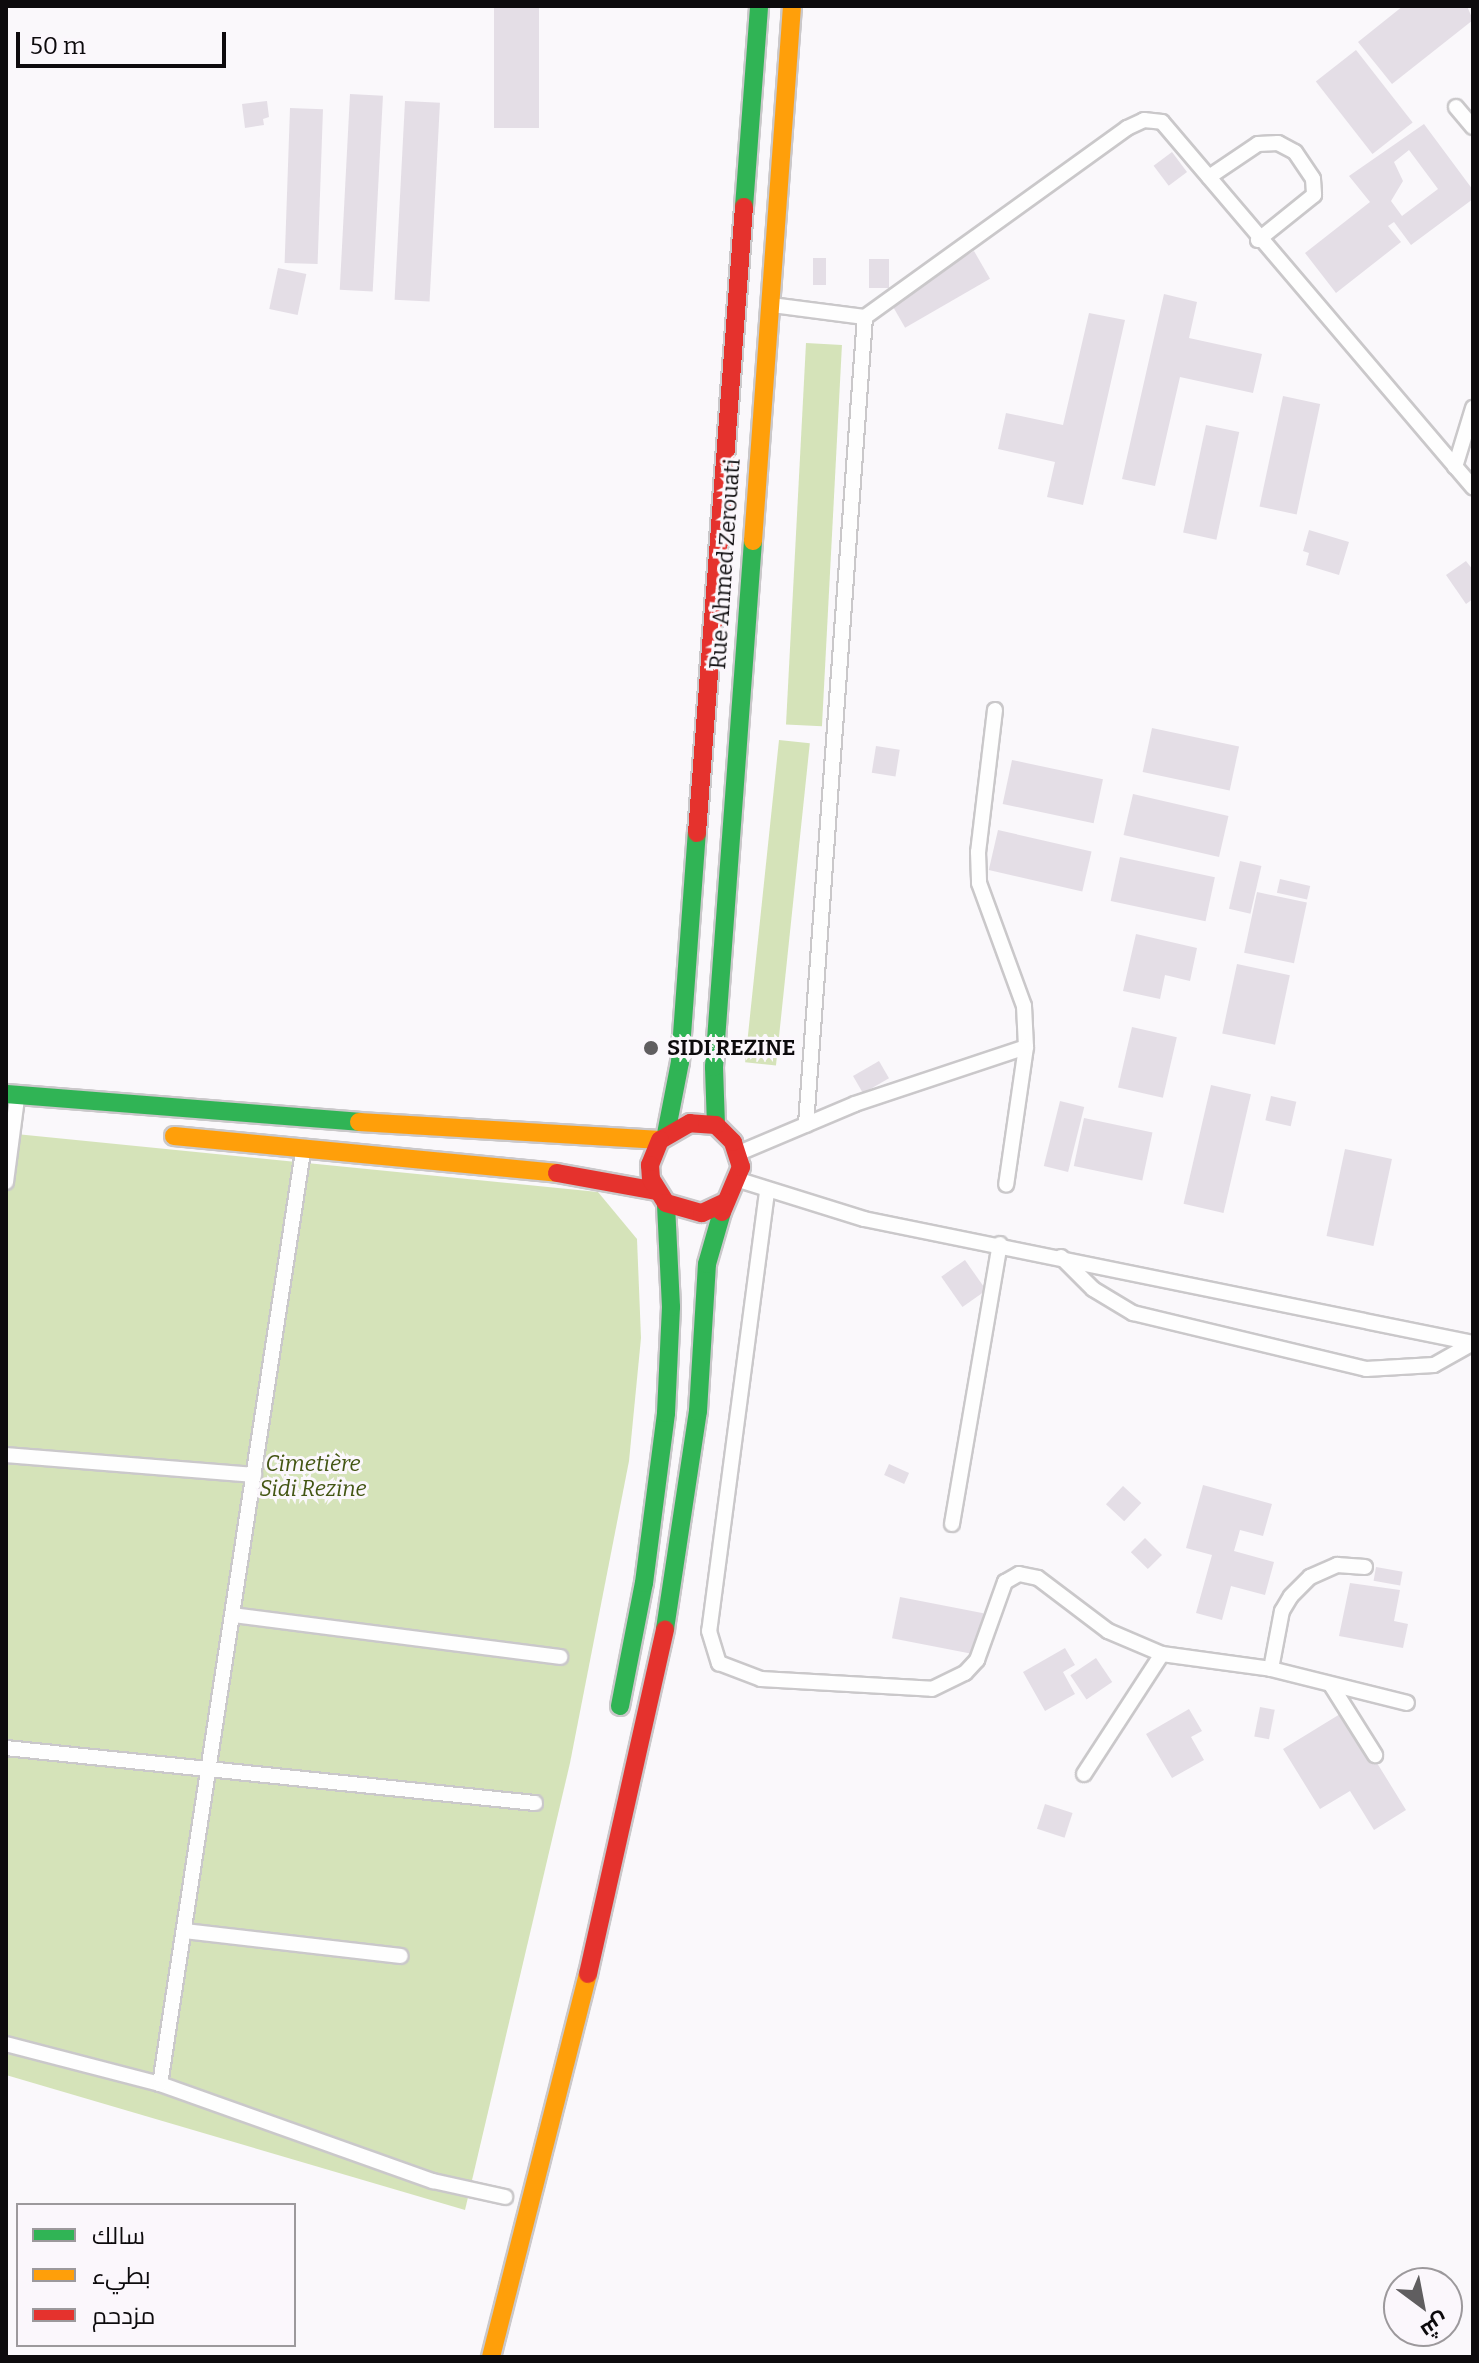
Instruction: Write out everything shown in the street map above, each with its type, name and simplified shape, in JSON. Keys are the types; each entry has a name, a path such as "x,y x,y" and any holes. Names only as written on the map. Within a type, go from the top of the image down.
{"main road":[{"path":"617,1721 644,1583 666,1413 671,1307 661,1197 650,1165 663,1137 680,1062 759,6"},
{"name":"Rue Ahmed Zerouati","path":"716,1125 714,1067 766,305 792,6"},
{"path":"12,1094 524,1135 663,1137 690,1123 716,1125 739,1153 739,1180 726,1202 707,1264 698,1411 671,1604 587,1978 491,2357"},
{"path":"152,1134 571,1174 661,1197 702,1213 726,1202"}],"lane":[{"path":"1456,107 1473,127"},
{"path":"766,305 865,317 1135,123 1153,120 1171,127 1258,240 1473,488"},
{"path":"1209,177 1258,144 1278,143 1295,152 1313,179 1314,195 1258,240"},
{"path":"806,1125 865,317"},
{"path":"1455,467 1473,408"},
{"path":"995,710 978,852 979,883 1024,1006 1026,1047 1006,1185"},
{"path":"739,1153 806,1125 1026,1047"},
{"path":"6,1182 17,1121 12,1094"},
{"path":"160,2084 211,1773 304,1149"},
{"path":"739,1180 767,1192 864,1219 1000,1244 1473,1343"},
{"path":"767,1192 709,1631 719,1663 761,1679 932,1689 950,1683 977,1660 1005,1582 1019,1574 1038,1578 1108,1631 1162,1654 1271,1669 1407,1703"},
{"path":"952,1524 1000,1244"},
{"path":"1061,1257 1093,1289 1133,1313 1366,1369 1434,1365 1473,1343"},
{"path":"6,1455 254,1475"},
{"path":"1271,1669 1282,1611 1291,1596 1310,1577 1337,1565 1365,1567"},
{"path":"233,1615 560,1657"},
{"path":"1084,1774 1162,1654"},
{"path":"1331,1685 1375,1755"},
{"path":"6,1748 211,1773 535,1803"},
{"path":"185,1931 401,1956"},
{"path":"6,2044 160,2084 433,2181 505,2197"}],"green space":[{"path":"806,343 842,345 822,726 786,724"},
{"path":"779,740 810,743 776,1065 745,1062"},
{"name":"Cimetière Sidi Rezine","path":"6,1133 598,1192 637,1239 641,1338 629,1461 570,1763 465,2210 6,2075"}],"building":[{"path":"494,6 539,6 539,128 494,128"},
{"path":"1403,6 1467,6 1473,20 1392,84 1358,42"},
{"path":"1356,50 1413,122 1372,154 1316,81"},
{"path":"350,94 383,96 373,291 340,290"},
{"path":"267,101 269,117 263,119 264,125 245,128 242,104"},
{"path":"405,101 440,103 430,302 395,300"},
{"path":"290,108 323,109 318,264 285,263"},
{"path":"1424,124 1473,190 1473,199 1411,245 1394,222 1388,226 1401,242 1336,293 1305,253 1370,202 1349,176","holes":["1409,150 1438,189 1402,216 1391,201 1403,181 1394,162"]},
{"path":"1172,152 1187,172 1169,186 1154,166"},
{"path":"974,251 990,279 905,328 889,300"},
{"path":"813,258 826,258 826,285 813,285"},
{"path":"869,259 889,259 889,288 869,288"},
{"path":"278,268 306,274 298,315 269,309"},
{"path":"1164,294 1197,302 1189,338 1262,354 1253,393 1180,377 1155,486 1122,479"},
{"path":"1089,313 1125,320 1083,505 1047,497 1055,462 998,449 1006,413 1063,425"},
{"path":"1283,396 1320,404 1297,514 1260,507"},
{"path":"1206,425 1239,432 1216,540 1183,533"},
{"path":"1309,530 1349,542 1339,575 1306,565 1309,553 1303,551"},
{"path":"1466,561 1473,570 1473,599 1466,604 1446,575"},
{"path":"1152,728 1239,747 1230,791 1143,772"},
{"path":"876,746 900,750 895,776 872,773"},
{"path":"1012,760 1103,779 1094,823 1003,804"},
{"path":"1133,794 1228,816 1219,857 1124,835"},
{"path":"998,830 1092,852 1082,892 989,870"},
{"path":"1120,857 1215,877 1206,921 1111,901"},
{"path":"1240,861 1261,866 1250,914 1229,909"},
{"path":"1280,879 1310,886 1307,900 1277,893"},
{"path":"1257,892 1307,903 1294,963 1244,953"},
{"path":"1136,934 1197,948 1190,981 1165,975 1160,999 1123,991"},
{"path":"1237,964 1290,975 1275,1045 1222,1033"},
{"path":"1132,1027 1177,1037 1163,1098 1118,1087"},
{"path":"879,1061 889,1078 863,1093 853,1076"},
{"path":"1211,1085 1251,1094 1224,1213 1184,1204"},
{"path":"1271,1096 1296,1102 1291,1126 1265,1120"},
{"path":"1060,1101 1084,1107 1068,1172 1044,1166"},
{"path":"1084,1118 1152,1133 1142,1180 1074,1166"},
{"path":"1345,1149 1392,1159 1373,1246 1326,1236"},
{"path":"965,1260 986,1290 962,1307 941,1277"},
{"path":"889,1464 909,1473 904,1484 884,1475"},
{"path":"1203,1485 1272,1504 1263,1536 1240,1530 1234,1551 1274,1562 1265,1595 1231,1586 1222,1620 1196,1613 1212,1555 1186,1548"},
{"path":"1123,1486 1141,1503 1124,1521 1106,1504"},
{"path":"1145,1538 1162,1555 1148,1569 1131,1552"},
{"path":"1376,1567 1403,1572 1400,1585 1374,1581"},
{"path":"1350,1583 1400,1590 1394,1621 1408,1624 1403,1648 1339,1636"},
{"path":"900,1597 983,1613 975,1654 892,1638"},
{"path":"1065,1648 1075,1665 1063,1672 1075,1694 1045,1711 1023,1672"},
{"path":"1096,1658 1112,1682 1087,1699 1070,1675"},
{"path":"1260,1707 1275,1710 1269,1739 1254,1736"},
{"path":"1189,1709 1202,1731 1191,1737 1204,1760 1172,1778 1146,1734"},
{"path":"1345,1711 1406,1810 1374,1830 1350,1791 1320,1809 1283,1749"},
{"path":"1045,1804 1073,1813 1065,1838 1037,1829"}],"traffic: fast":[{"path":"744,207 759,6"},
{"path":"716,1125 714,1067 753,541"},
{"path":"666,1134 680,1062 697,833"},
{"path":"6,1094 359,1122"},
{"path":"620,1706 644,1583 666,1413 671,1307 666,1203"},
{"path":"665,1629 698,1411 707,1264 722,1212"}],"traffic: slow":[{"path":"753,541 792,6"},
{"path":"359,1122 660,1140"},
{"path":"174,1136 557,1173"},
{"path":"491,2357 588,1974"}],"traffic: jam":[{"path":"697,833 744,207"},
{"path":"722,1212 741,1167 733,1142 716,1125 690,1123 660,1140 650,1165 651,1179 666,1203 702,1213 726,1202"},
{"path":"557,1173 657,1191"},
{"path":"588,1974 665,1629"}],"place":[{"name":"SIDI REZINE","path":"651,1048"}]}
